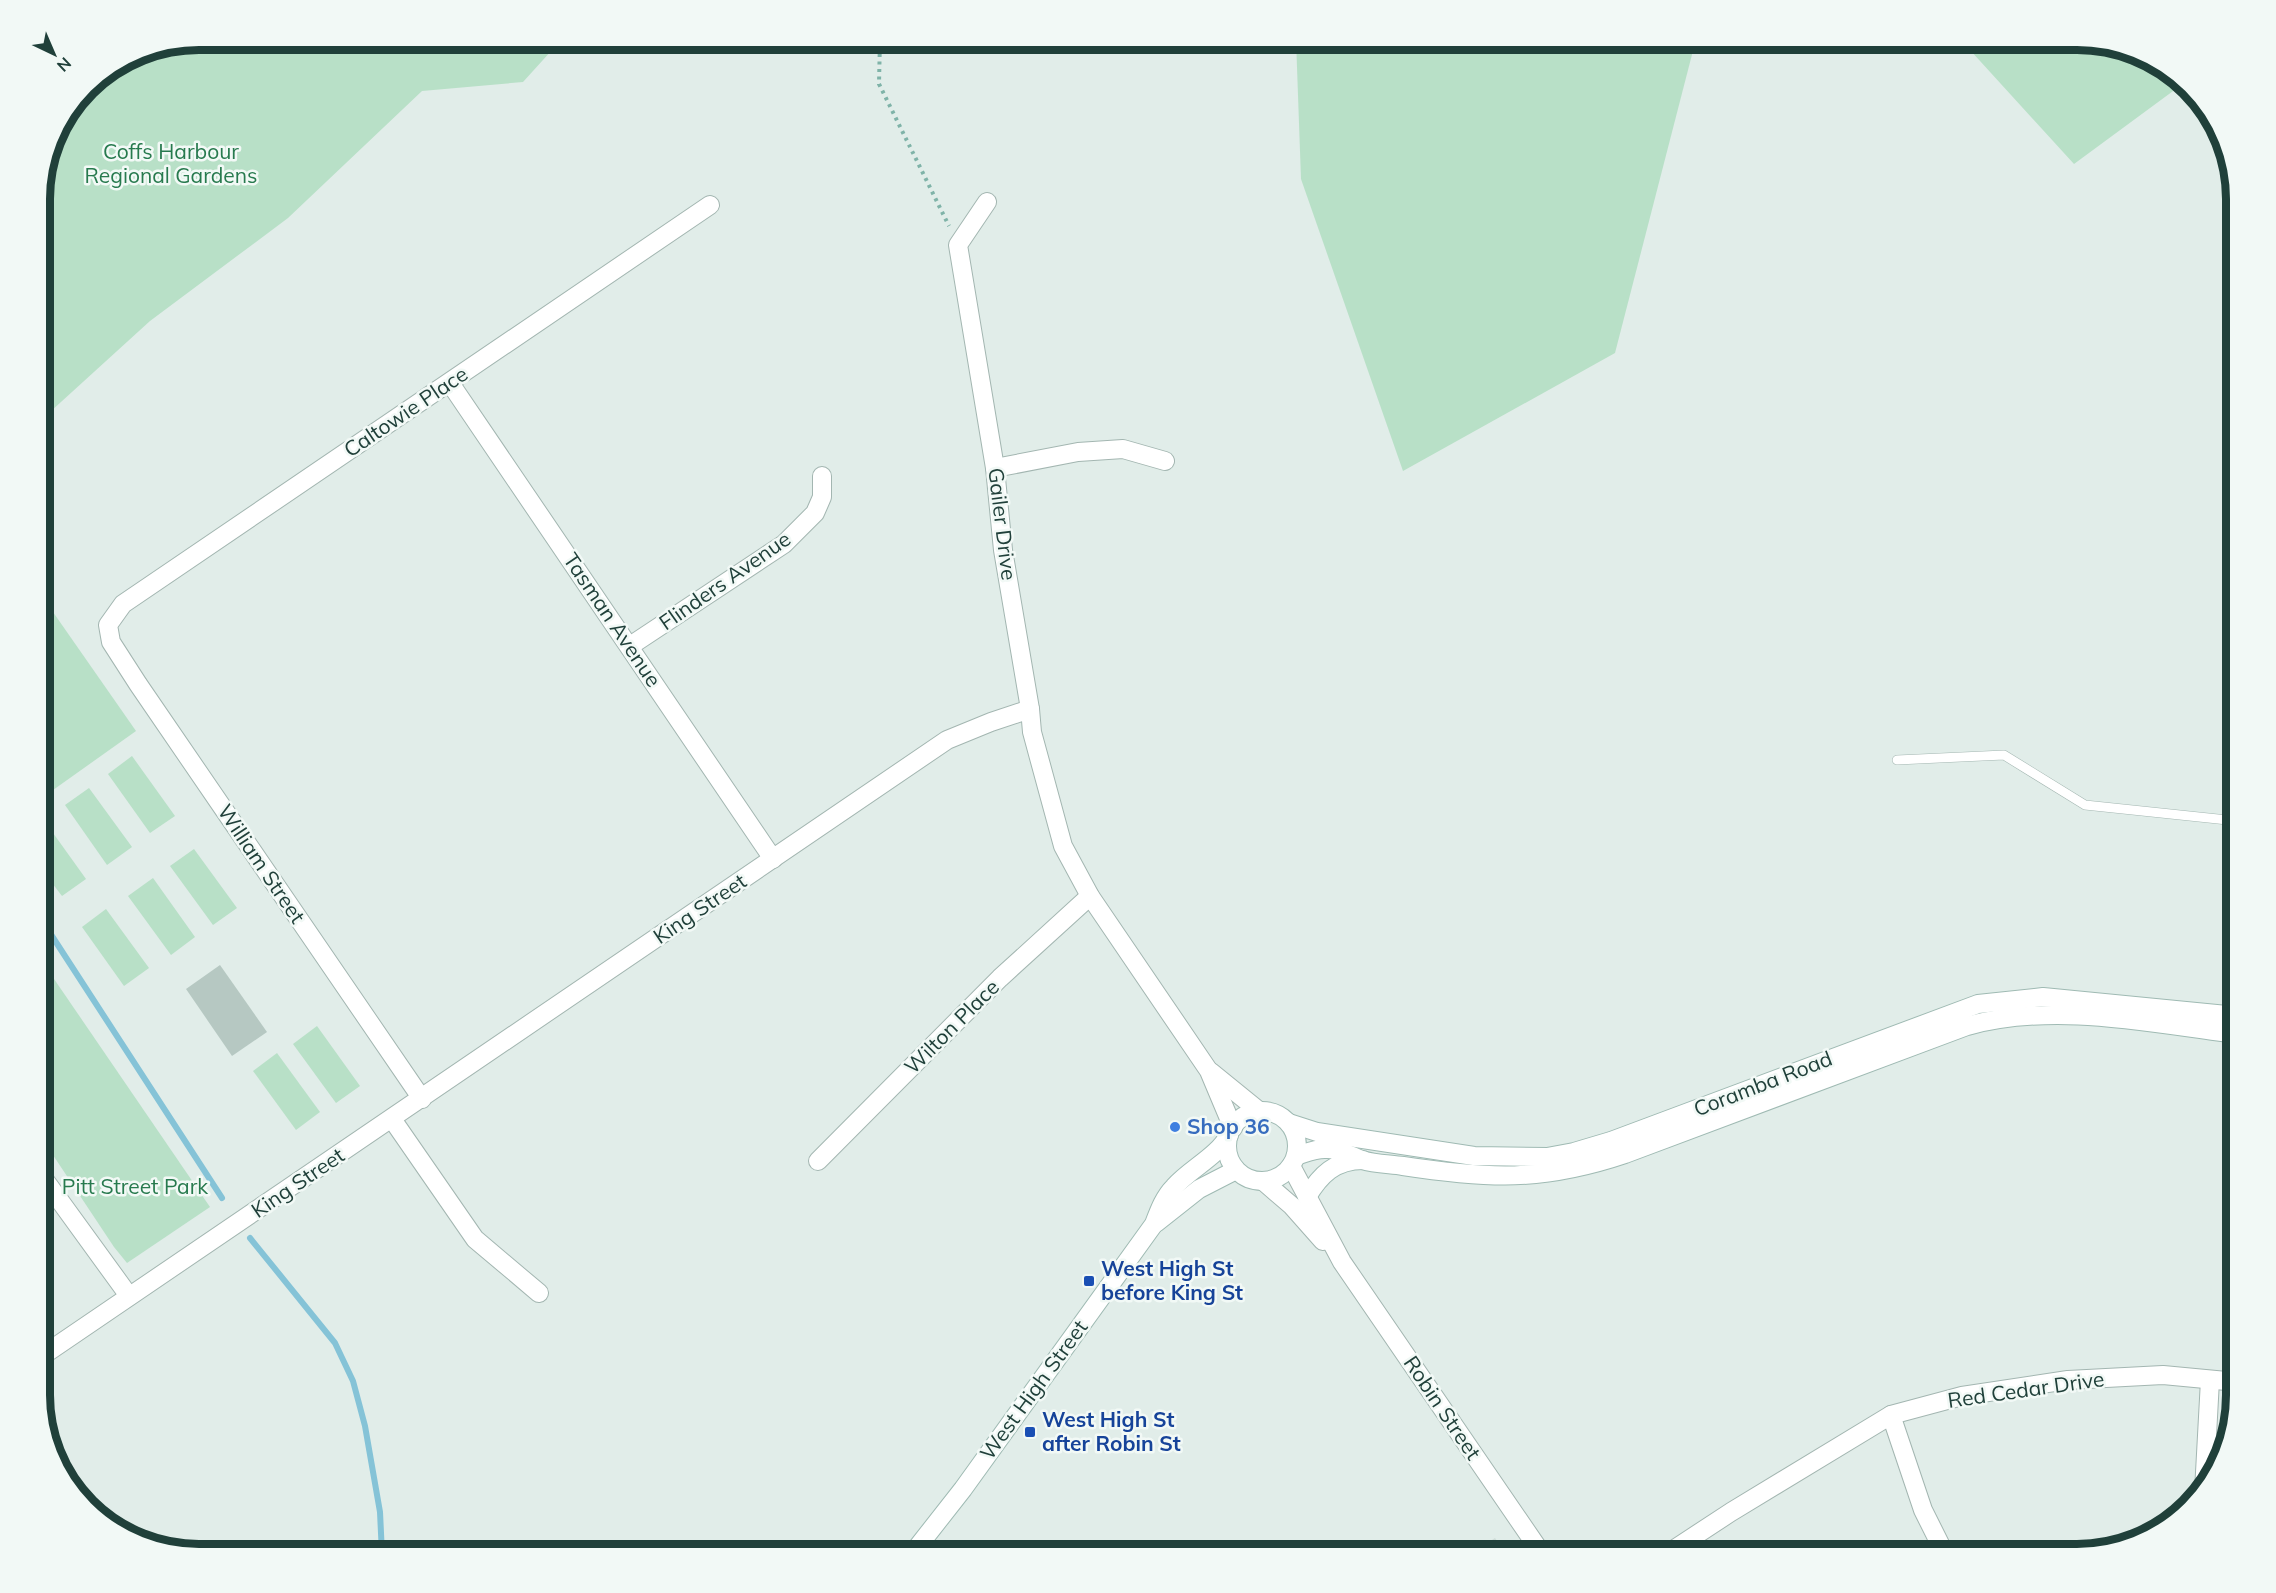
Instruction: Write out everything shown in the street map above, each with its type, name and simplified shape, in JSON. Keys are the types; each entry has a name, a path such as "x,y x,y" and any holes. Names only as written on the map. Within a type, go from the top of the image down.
{"street":[{"path":"958,244 987,201"},
{"name":"Caltowie Place","path":"108,625 123,604 710,205"},
{"name":"Gailer Drive","path":"958,244 995,468 1003,550 1030,709"},
{"name":"Tasman Avenue","path":"450,383 773,859"},
{"path":"995,468 1078,452 1123,449 1165,461"},
{"name":"Flinders Avenue","path":"630,646 784,544 815,513 822,497 822,476"},
{"name":"William Street","path":"108,625 111,642 138,684 422,1099"},
{"path":"1030,709 1032,732 1063,846 1090,896 1209,1071 1231,1131 1228,1153 1236,1170 1244,1176 1263,1181 1283,1174 1293,1161 1297,1144 1295,1133 1289,1123 1280,1116 1259,1111 1249,1114 1240,1120 1231,1131"},
{"name":"King Street","path":"50,1350 947,740 1030,709"},
{"name":"Wilton Place","path":"818,1161 1000,978 1090,896"},
{"name":"Coramba Road","path":"1289,1123 1317,1132 1473,1156 1547,1157 1611,1141 1978,1004 2043,997 2226,1015"},
{"name":"Coramba Road","path":"1293,1161 1327,1149 1338,1150 1364,1161 1446,1173 1505,1177 1538,1175 1582,1168 1636,1150 1967,1026 1994,1018 2063,1015 2226,1033"},
{"path":"1209,1071 1259,1111"},
{"path":"393,1119 475,1239 539,1293"},
{"name":"West High Street","path":"920,1544 963,1489 1154,1224 1161,1206 1173,1187 1223,1146 1231,1131"},
{"path":"1307,1197 1317,1181 1336,1165 1352,1160 1364,1161"},
{"name":"Robin Street","path":"1293,1161 1307,1197 1342,1262 1535,1544"},
{"name":"West High Street","path":"1154,1224 1199,1189 1236,1170"},
{"name":"Robin Street","path":"1263,1181 1292,1206 1342,1262"},
{"path":"50,1187 129,1296"},
{"name":"Red Cedar Drive","path":"1682,1544 1891,1415 1962,1396 2068,1380 2163,1375 2226,1381"},
{"path":"2205,1470 2210,1380"},
{"path":"1891,1415 1923,1510 1940,1544"}],"lane":[{"path":"1897,760 2004,755 2085,805 2226,820"}],"path":[{"path":"880,50 879,84 958,244"}],"shaded area":[{"path":"1495,1538 1499,1544 1486,1544"}],"green space":[{"name":"Coffs Harbour Regional Gardens","path":"189,50 552,50 523,82 422,91 288,218 150,321 50,412 50,189 52,170 57,151 75,116 93,93 116,75 151,57"},
{"path":"1296,50 1693,50 1615,353 1403,471 1301,179"},
{"path":"1970,50 2097,51 2143,65 2177,88 2074,164"},
{"path":"50,608 136,731 50,792"},
{"path":"132,756 175,816 150,833 108,774"},
{"path":"89,788 132,847 107,865 65,805"},
{"path":"50,829 86,879 62,896 50,880"},
{"path":"194,849 237,908 213,925 170,866"},
{"path":"153,878 195,937 171,955 128,896"},
{"path":"106,909 149,968 124,986 82,927"},
{"name":"Pitt Street Park","path":"50,973 210,1207 127,1263 50,1151"},
{"path":"317,1026 360,1086 336,1103 293,1044"},
{"path":"277,1053 320,1112 296,1130 253,1071"}],"building":[{"path":"220,965 267,1032 232,1056 186,989"}],"waterway":[{"path":"50,933 222,1198"},
{"path":"250,1238 335,1343 353,1381 365,1426 380,1512 382,1544"}],"place":[{"name":"Shop 36","path":"1175,1127"},
{"name":"West High St before King St","path":"1089,1281"},
{"name":"West High St after Robin St","path":"1030,1432"}]}
